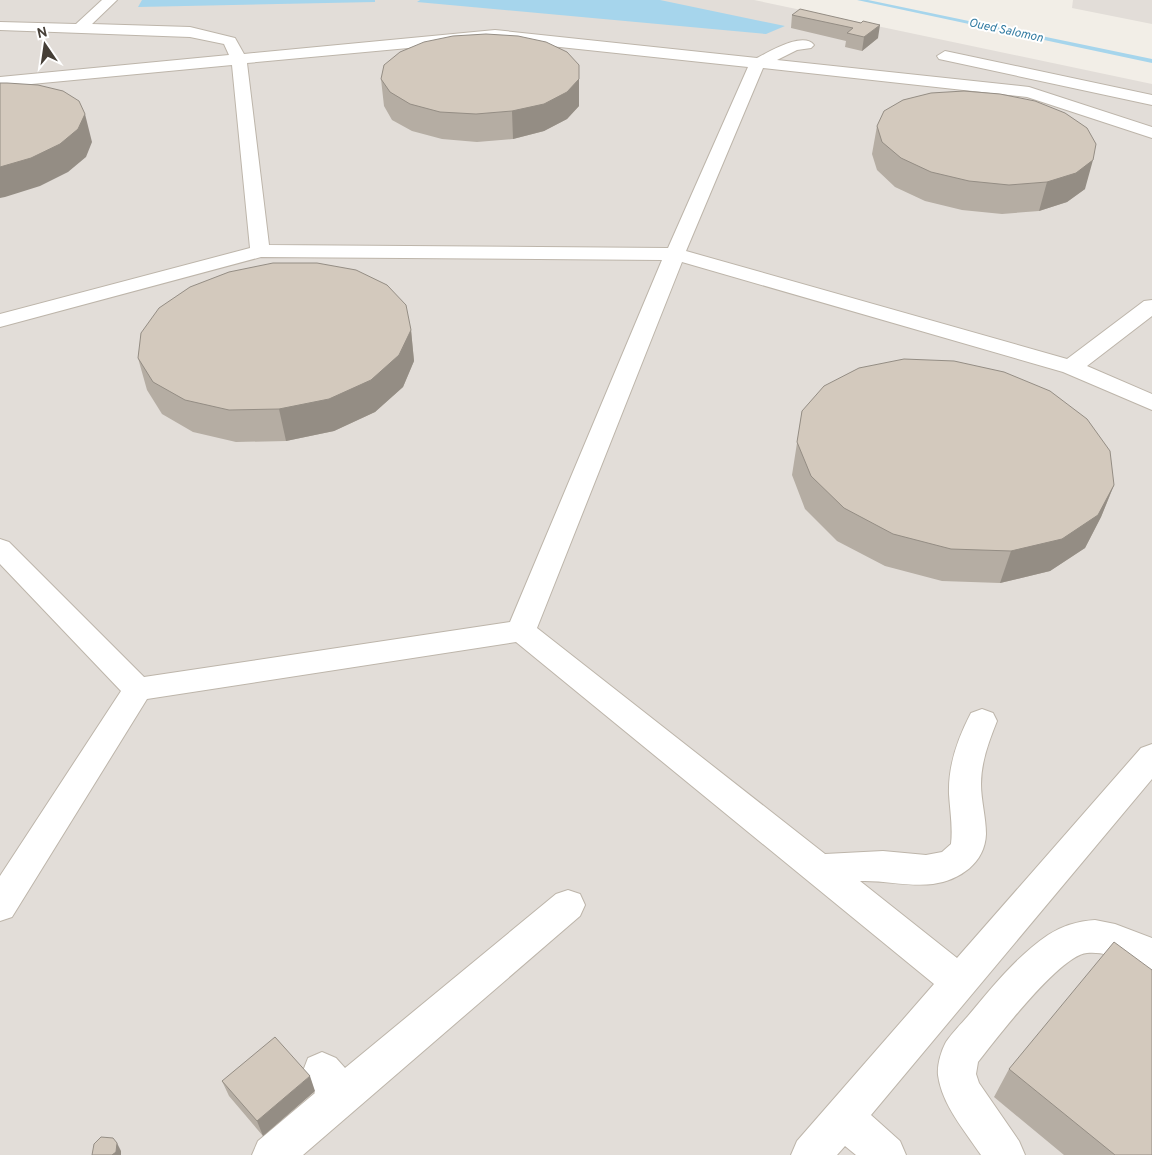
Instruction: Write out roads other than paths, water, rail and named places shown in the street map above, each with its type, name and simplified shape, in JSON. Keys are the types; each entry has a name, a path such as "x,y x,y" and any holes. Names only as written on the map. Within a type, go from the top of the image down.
{"lane":[{"path":"80,28 110,0"},
{"path":"0,26 190,32 230,42 238,60 260,251"},
{"path":"0,82 495,35 1029,92 1152,133"},
{"path":"520,632 675,254 758,64 794,46 806,45"},
{"path":"945,56 1152,100"},
{"path":"0,321 260,251 675,254 1071,367 1152,403"},
{"path":"1071,367 1152,306"},
{"path":"0,548 138,690"},
{"path":"0,906 138,690 520,632 960,982"},
{"path":"817,869 866,866 940,868 960,858 970,841 964,785 969,750 982,721"},
{"path":"811,1155 1152,757"},
{"path":"272,1155 332,1083 568,905"},
{"path":"1005,1155 962,1092 957,1074 960,1055 1043,960 1076,938 1096,937 1116,940 1152,956"},
{"path":"844,1117 886,1155"}],"water":[{"path":"142,0 375,0 375,2 138,7"},
{"path":"420,0 660,0 785,26 766,34 417,2"}],"waterway":[{"name":"Oued Salomon","path":"860,0 1152,61"}]}
